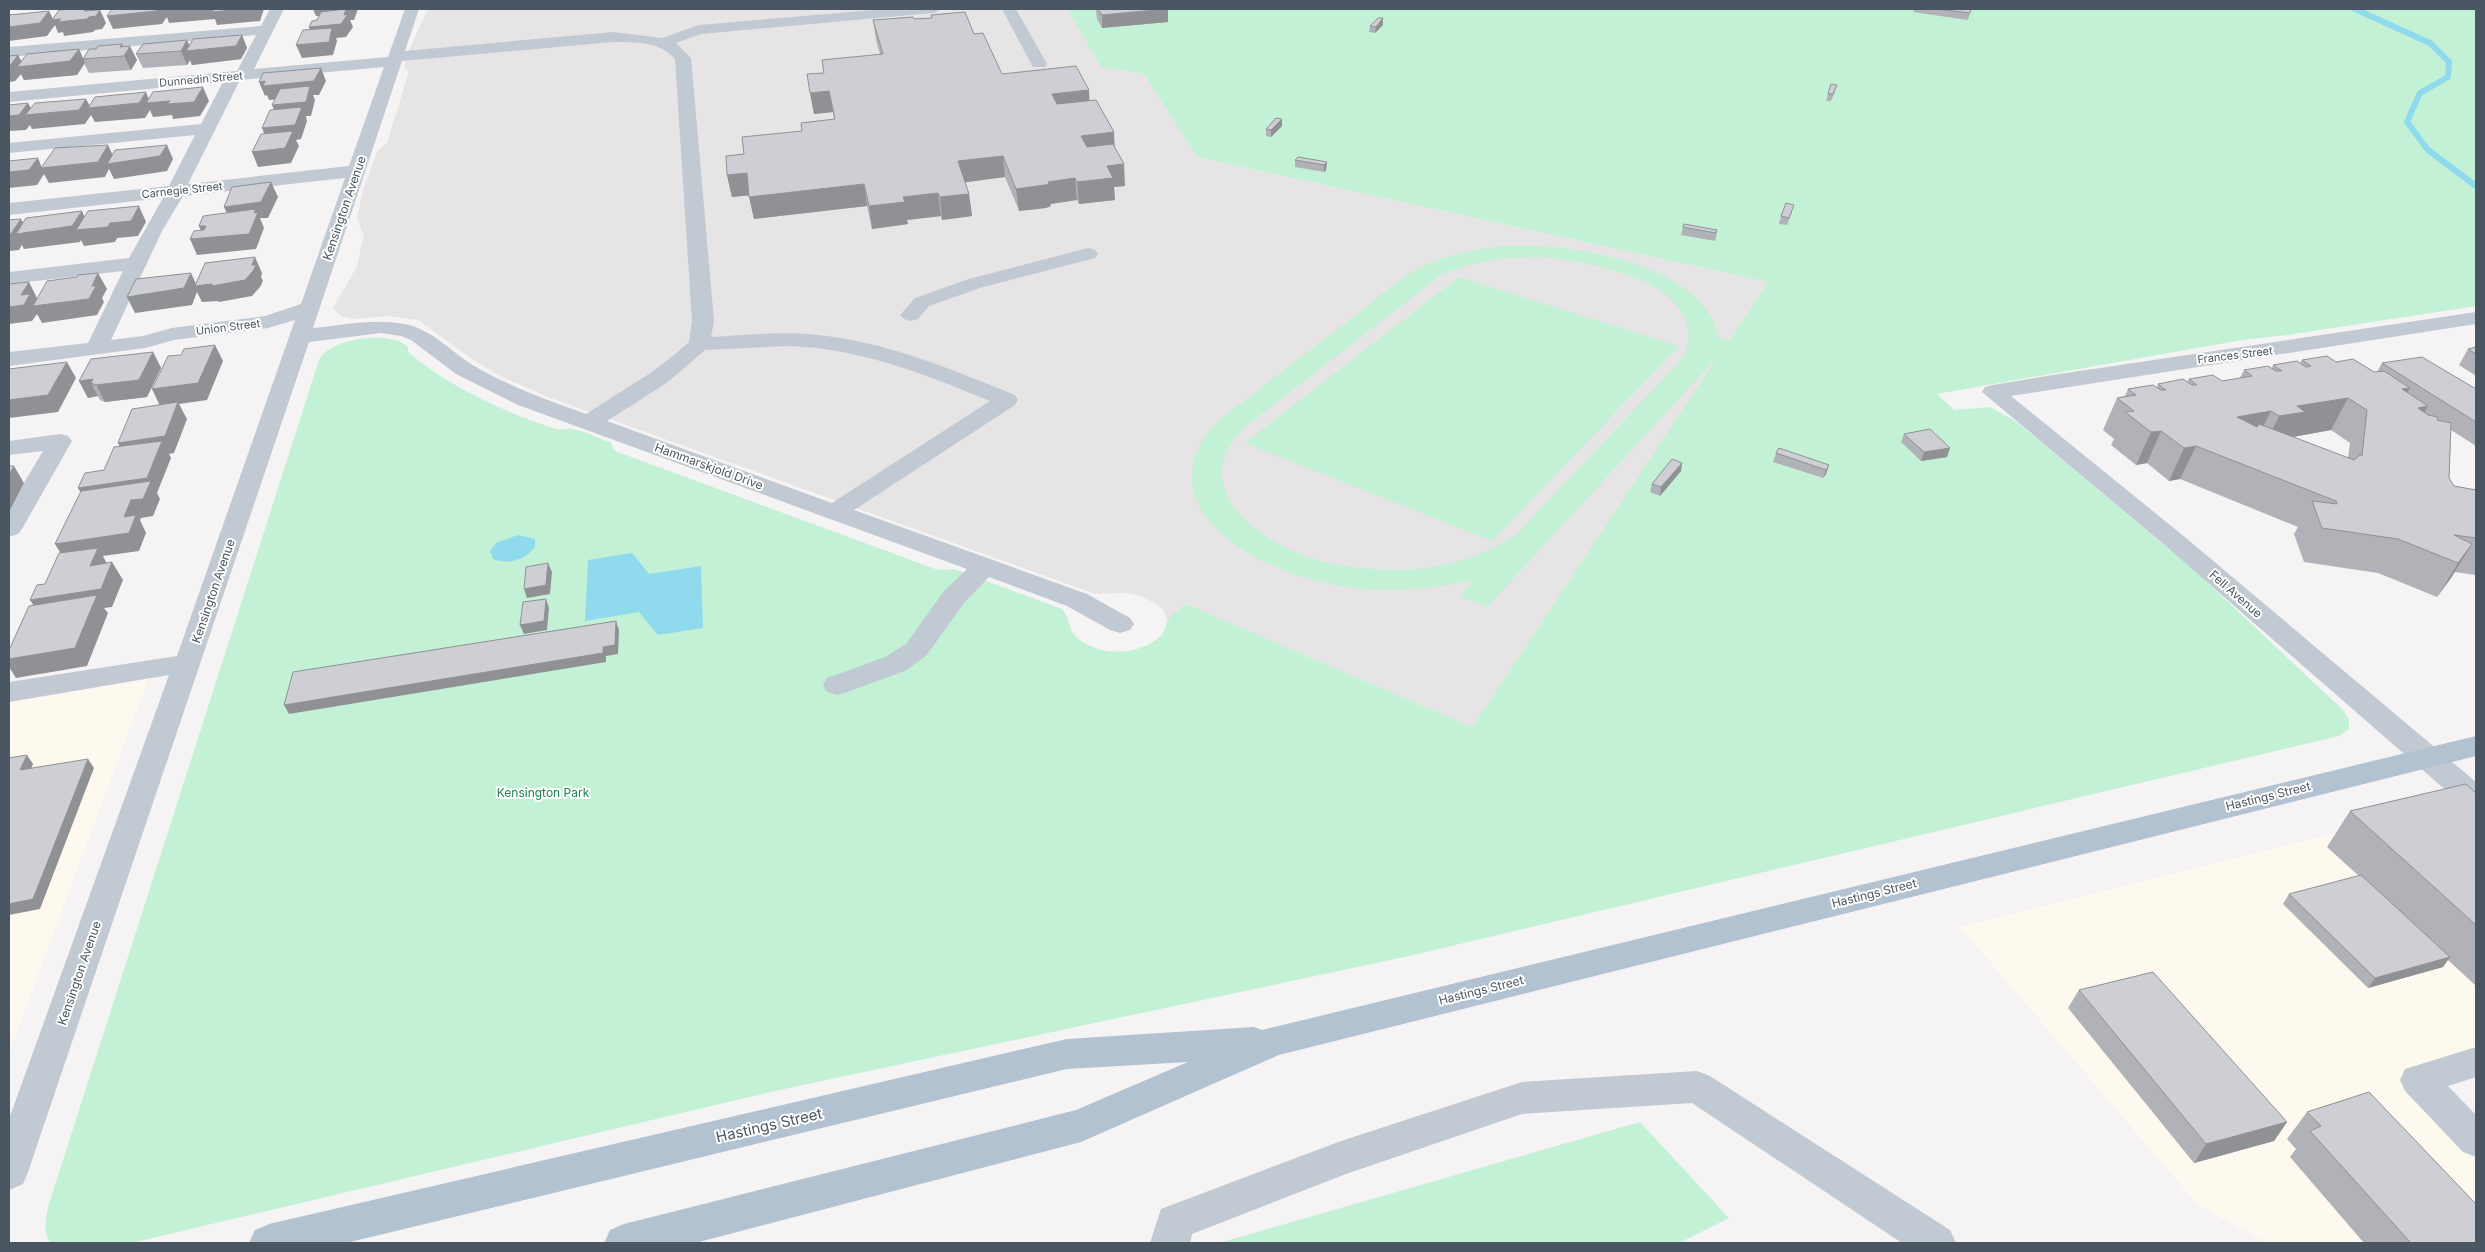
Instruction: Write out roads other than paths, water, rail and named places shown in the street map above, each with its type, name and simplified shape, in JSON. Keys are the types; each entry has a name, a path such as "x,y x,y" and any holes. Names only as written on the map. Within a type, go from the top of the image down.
{"main road":[{"name":"Hastings Street","path":"624,1243 1082,1125 1273,1041 2476,746"},
{"name":"Hastings Street","path":"269,1243 1067,1054 1273,1041"}],"street":[{"path":"96,348 152,231 176,191 206,129 277,9"},
{"name":"Kensington Avenue","path":"9,1172 188,663 356,171 396,67 412,9"},
{"path":"662,43 699,30 900,10 932,9"},
{"path":"1009,9 1039,64"},
{"path":"9,52 265,30"},
{"name":"Dunnedin Street","path":"9,97 239,76 396,67 613,37 637,38 662,43"},
{"path":"588,423 660,378 698,344 703,320 683,58 678,49 662,43"},
{"path":"9,148 206,129"},
{"name":"Carnegie Street","path":"9,209 356,171"},
{"path":"911,315 922,302 976,283 1088,254"},
{"path":"9,278 137,263"},
{"name":"Union Street","path":"9,359 145,342 172,334 268,322 311,307"},
{"name":"Frances Street","path":"1993,392 2144,366 2300,346 2476,319"},
{"name":"Hammarskjold Drive","path":"298,344 381,327 404,330 419,335 464,369 526,400 1077,600 1120,624"},
{"name":"Union Street","path":"145,342 164,344 262,337 298,344"},
{"path":"698,344 817,341 851,347 925,367 1007,400 835,512"},
{"name":"Fell Avenue","path":"1993,392 2177,543 2476,798"},
{"path":"9,448 60,441 9,529"},
{"path":"837,685 895,664 916,650 954,597 984,567"},
{"path":"9,692 188,663"},
{"path":"2476,1062 2418,1080 2476,1140"},
{"path":"1170,1243 1175,1222 1341,1158 1522,1098 1697,1087 1936,1243"}],"water":[{"path":"518,535 535,539 535,547 527,555 516,560 498,561 493,559 490,551 496,543"},
{"path":"632,553 649,574 701,566 703,628 658,635 639,612 585,621 588,560"}],"waterway":[{"path":"2355,9 2430,43 2449,62 2448,77 2420,93 2407,122 2428,150 2476,186"}],"park label":[{"name":"Kensington Park","path":"543,792"}]}
